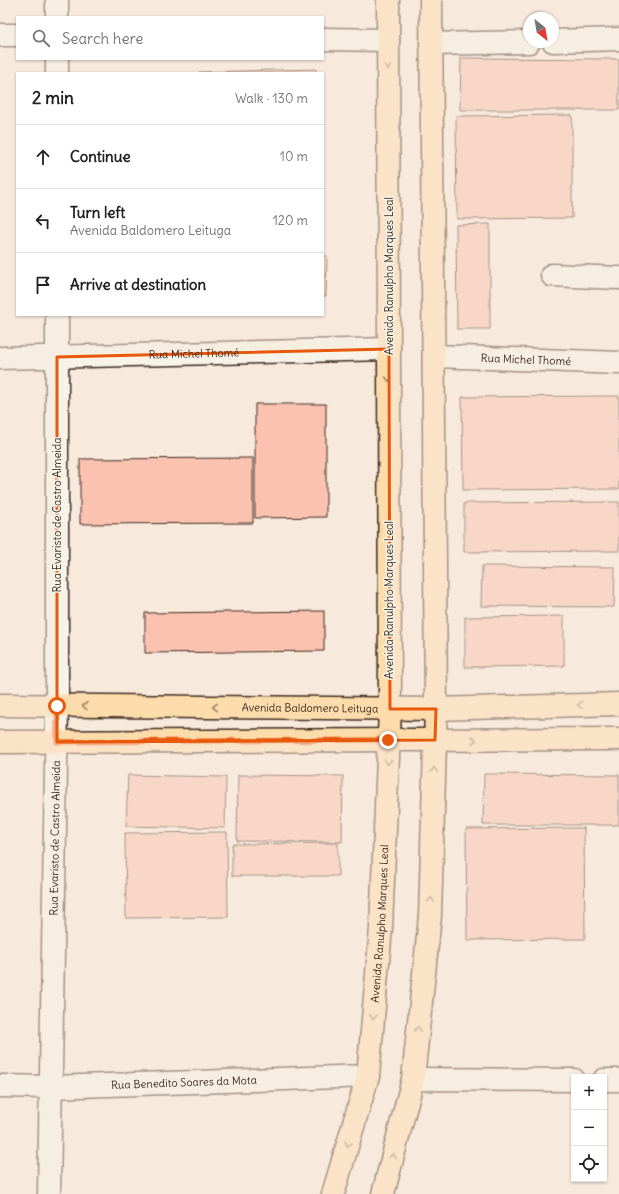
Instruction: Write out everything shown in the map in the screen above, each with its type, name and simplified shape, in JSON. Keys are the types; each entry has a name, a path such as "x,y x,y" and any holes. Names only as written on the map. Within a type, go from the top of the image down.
{"main road":[{"name":"Avenida Ranulpho Marques Leal","path":"333,1194 368,1076 381,928 390,709 388,0"},
{"path":"383,1194 412,1079 430,916 436,709 431,0"},
{"name":"Avenida Baldomero Leituga","path":"0,705 436,709 619,704"},
{"path":"0,742 619,739"}],"street":[{"path":"57,0 57,16"},
{"path":"0,35 16,35"},
{"path":"324,39 388,40"},
{"path":"559,41 619,39"},
{"path":"431,44 523,42"},
{"path":"57,60 57,72"},
{"path":"552,275 619,278"},
{"name":"Rua Evaristo de Castro Almeida","path":"49,1194 57,742 57,316"},
{"name":"Rua Michel Thomé","path":"0,358 389,349"},
{"name":"Rua Michel Thomé","path":"434,356 619,363"},
{"name":"Rua Benedito Soares da Mota","path":"0,1086 51,1087 368,1076"},
{"path":"412,1079 571,1080"},
{"path":"607,1080 619,1080"}],"highlighted area":[{"path":"389,349 390,709 436,709 435,740 57,742 57,357"}],"building":[{"path":"461,58 619,59 619,110 460,110"},
{"path":"316,69 316,72 199,72"},
{"path":"572,115 572,218 457,219 456,116"},
{"path":"490,224 490,329 457,329 456,225"},
{"path":"324,256 327,256 326,296 324,296"},
{"path":"619,396 619,489 463,490 462,397"},
{"path":"255,404 326,404 326,517 255,518"},
{"path":"253,458 253,523 80,524 80,459"},
{"path":"619,502 619,551 464,552 464,503"},
{"path":"482,566 615,567 614,607 481,606"},
{"path":"324,611 324,651 145,653 145,613"},
{"path":"564,616 564,666 465,667 465,617"},
{"path":"484,774 619,775 619,825 483,825"},
{"path":"128,775 226,777 225,828 126,826"},
{"path":"238,775 343,776 342,842 237,841"},
{"path":"584,828 585,939 467,940 466,829"},
{"path":"227,832 228,917 126,918 125,833"},
{"path":"338,843 338,876 232,876 232,844"}],"route":[{"path":"57,706 57,742 388,740"}]}
